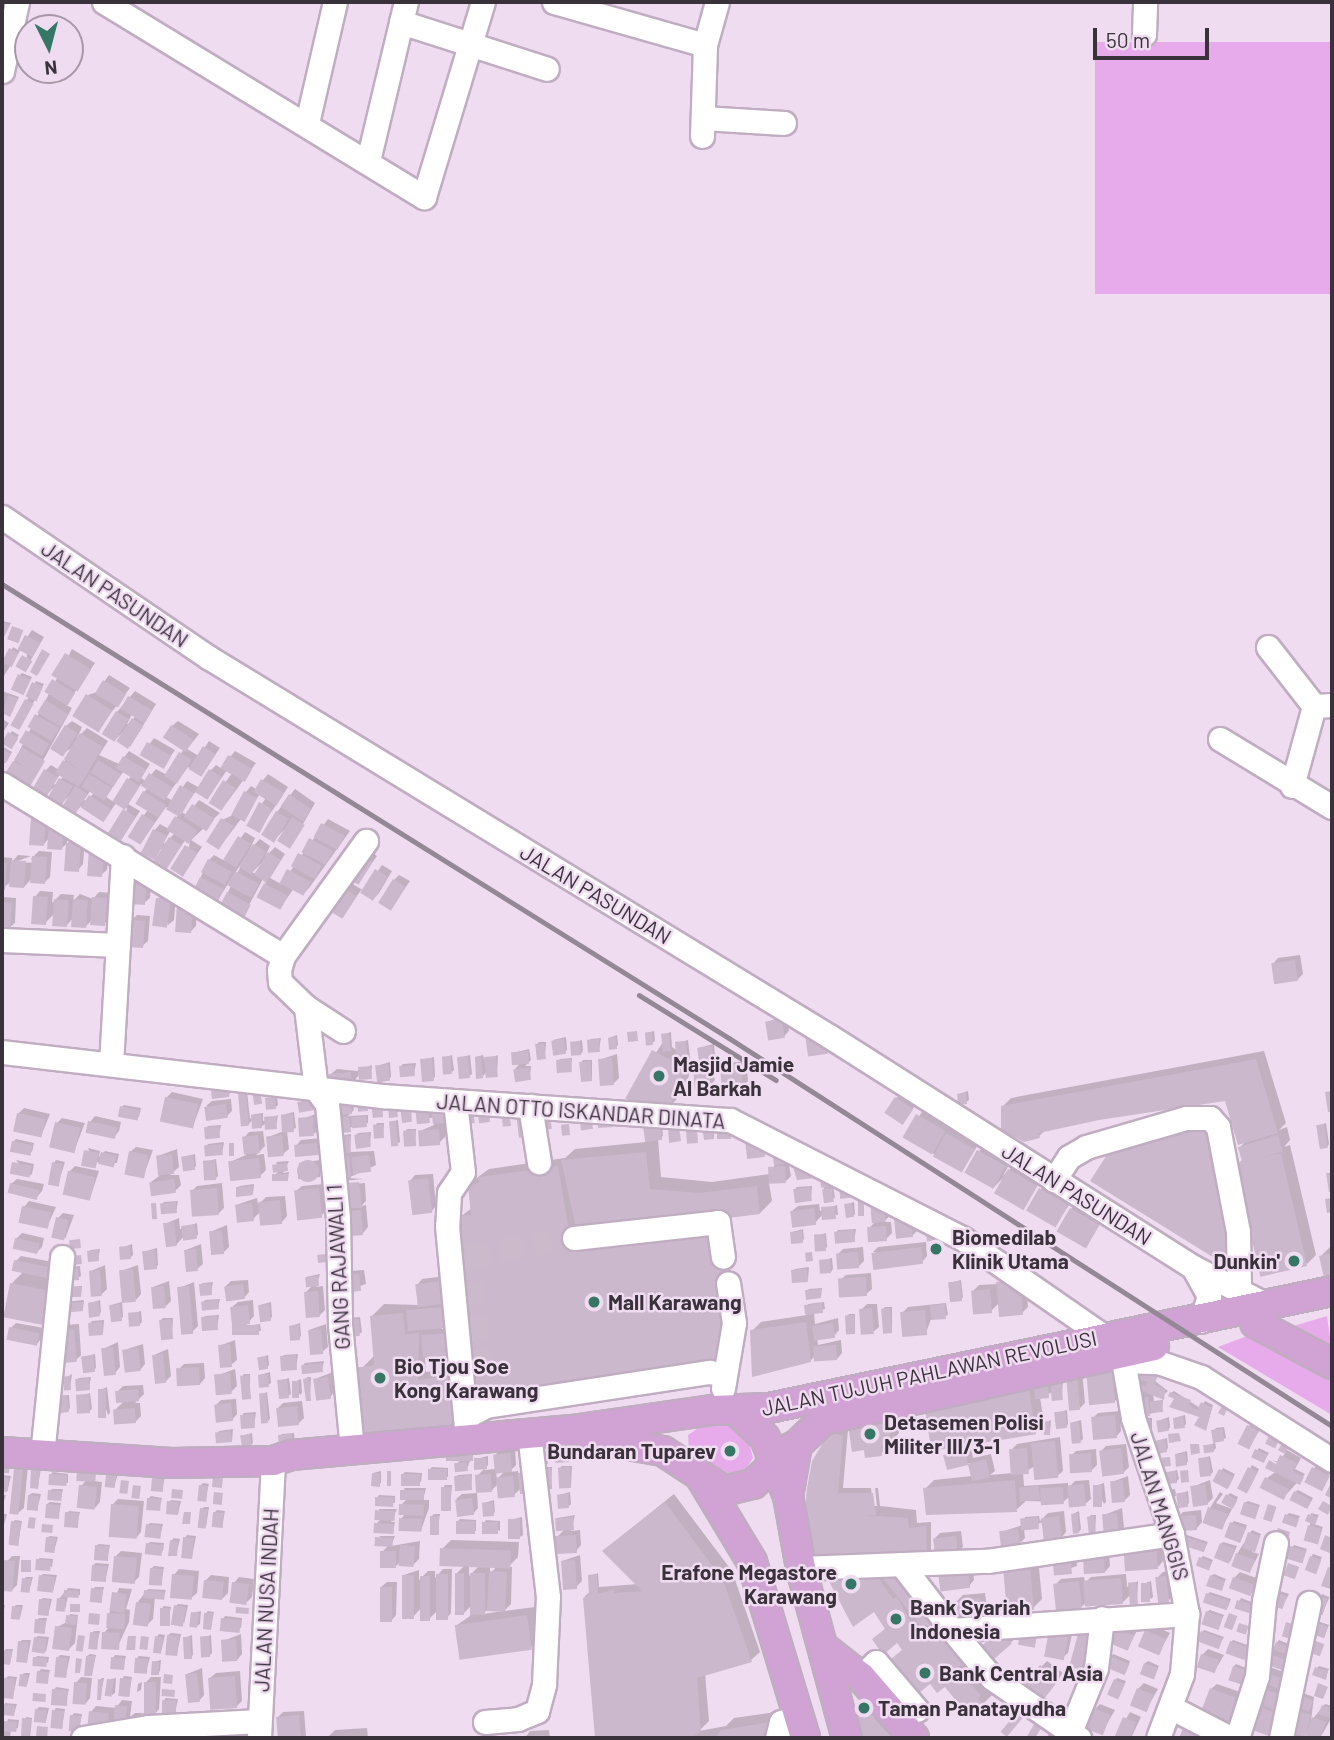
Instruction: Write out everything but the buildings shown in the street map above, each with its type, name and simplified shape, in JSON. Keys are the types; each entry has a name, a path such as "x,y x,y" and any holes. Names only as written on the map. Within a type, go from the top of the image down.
{"main road":[{"name":"JALAN TUJUH PAHLAWAN REVOLUSI","path":"273,1461 291,1467 530,1441 612,1441 663,1451 693,1467 715,1488 741,1489 768,1470 785,1450 823,1420 1261,1314 1332,1292"},
{"name":"JALAN TUJUH PAHLAWAN REVOLUSI","path":"2,1452 172,1463 273,1461 466,1427 769,1408 1116,1350 1200,1321 1332,1303"},
{"path":"1261,1314 1332,1364"},
{"path":"802,1728 752,1562 729,1517 693,1467 677,1437 680,1425 712,1412 758,1427 785,1450 788,1496 801,1568 847,1738"},
{"path":"824,1648 861,1677 914,1738"}],"street":[{"path":"2,71 17,2"},
{"path":"104,2 307,122 421,196 427,194 483,2"},
{"path":"307,122 335,2"},
{"path":"554,2 705,45"},
{"path":"717,2 705,45 703,127 784,123"},
{"path":"1144,2 1144,33"},
{"path":"368,161 403,12 471,44 547,69"},
{"name":"JALAN PASUNDAN","path":"2,517 208,657 829,1036 1193,1267 1239,1291 1261,1314"},
{"path":"1268,647 1323,706 1292,786"},
{"path":"1220,739 1292,786 1332,807"},
{"path":"2,784 284,956"},
{"path":"343,1031 306,1007 280,982 284,956 366,841"},
{"path":"111,1064 123,856"},
{"path":"2,940 118,945"},
{"name":"GANG RAJAWALI 1","path":"306,1007 316,1088 327,1104 338,1218 340,1324 352,1449"},
{"name":"JALAN OTTO ISKANDAR DINATA","path":"2,1052 455,1102 730,1120 962,1238 1116,1350"},
{"path":"455,1102 463,1172 449,1193 458,1257 466,1427"},
{"path":"530,1106 539,1163"},
{"path":"1054,1181 1069,1157 1086,1147 1186,1118 1210,1118 1218,1127 1238,1232 1239,1291"},
{"path":"574,1238 718,1222 723,1257"},
{"path":"41,1455 62,1257"},
{"path":"1193,1267 1209,1296 1200,1321"},
{"path":"725,1373 734,1324 728,1283"},
{"path":"712,1412 739,1326"},
{"path":"1116,1350 1201,1377 1332,1460"},
{"name":"JALAN MANGGIS","path":"1116,1350 1133,1418 1172,1534 1187,1614 1186,1651 1172,1708 1158,1738"},
{"path":"466,1427 486,1406 709,1372 725,1373"},
{"path":"485,1722 518,1719 537,1711 544,1684 548,1597 530,1441"},
{"name":"JALAN NUSA INDAH","path":"259,1729 273,1461"},
{"path":"801,1568 1033,1556 1172,1534"},
{"path":"1237,1738 1257,1676 1264,1601 1276,1543"},
{"path":"901,1564 992,1678 1074,1735 1096,1668 1102,1618"},
{"path":"1282,1738 1309,1603"},
{"path":"952,1630 1187,1614"},
{"path":"861,1677 876,1662 917,1710"},
{"path":"1172,1708 1230,1738"},
{"path":"777,1738 781,1722 802,1728"},
{"path":"83,1738 149,1727 259,1729"}],"shaded area":[{"path":"1095,42 1332,42 1332,294 1095,294"},
{"path":"1327,1316 1332,1351 1287,1328"},
{"path":"1255,1333 1332,1376 1332,1415 1218,1347"},
{"path":"732,1422 746,1431 753,1458 742,1474 724,1479 689,1452 688,1435 704,1424"}],"tunnel":[{"path":"486,1406 467,1256 552,1241"}],"railway":[{"path":"2,584 729,1038 1332,1426"},
{"path":"639,995 776,1080"}],"place":[{"name":"Masjid Jamie Al Barkah","path":"659,1076"},
{"name":"Biomedilab Klinik Utama","path":"936,1249"},
{"name":"Dunkin'","path":"1294,1261"},
{"name":"Mall Karawang","path":"594,1302"},
{"name":"Bio Tjou Soe Kong Karawang","path":"380,1378"},
{"name":"Detasemen Polisi Militer III/3-1","path":"870,1434"},
{"name":"Bundaran Tuparev","path":"730,1451"},
{"name":"Erafone Megastore Karawang","path":"851,1584"},
{"name":"Bank Syariah Indonesia","path":"896,1619"},
{"name":"Bank Central Asia","path":"925,1673"},
{"name":"Taman Panatayudha","path":"864,1708"}]}
